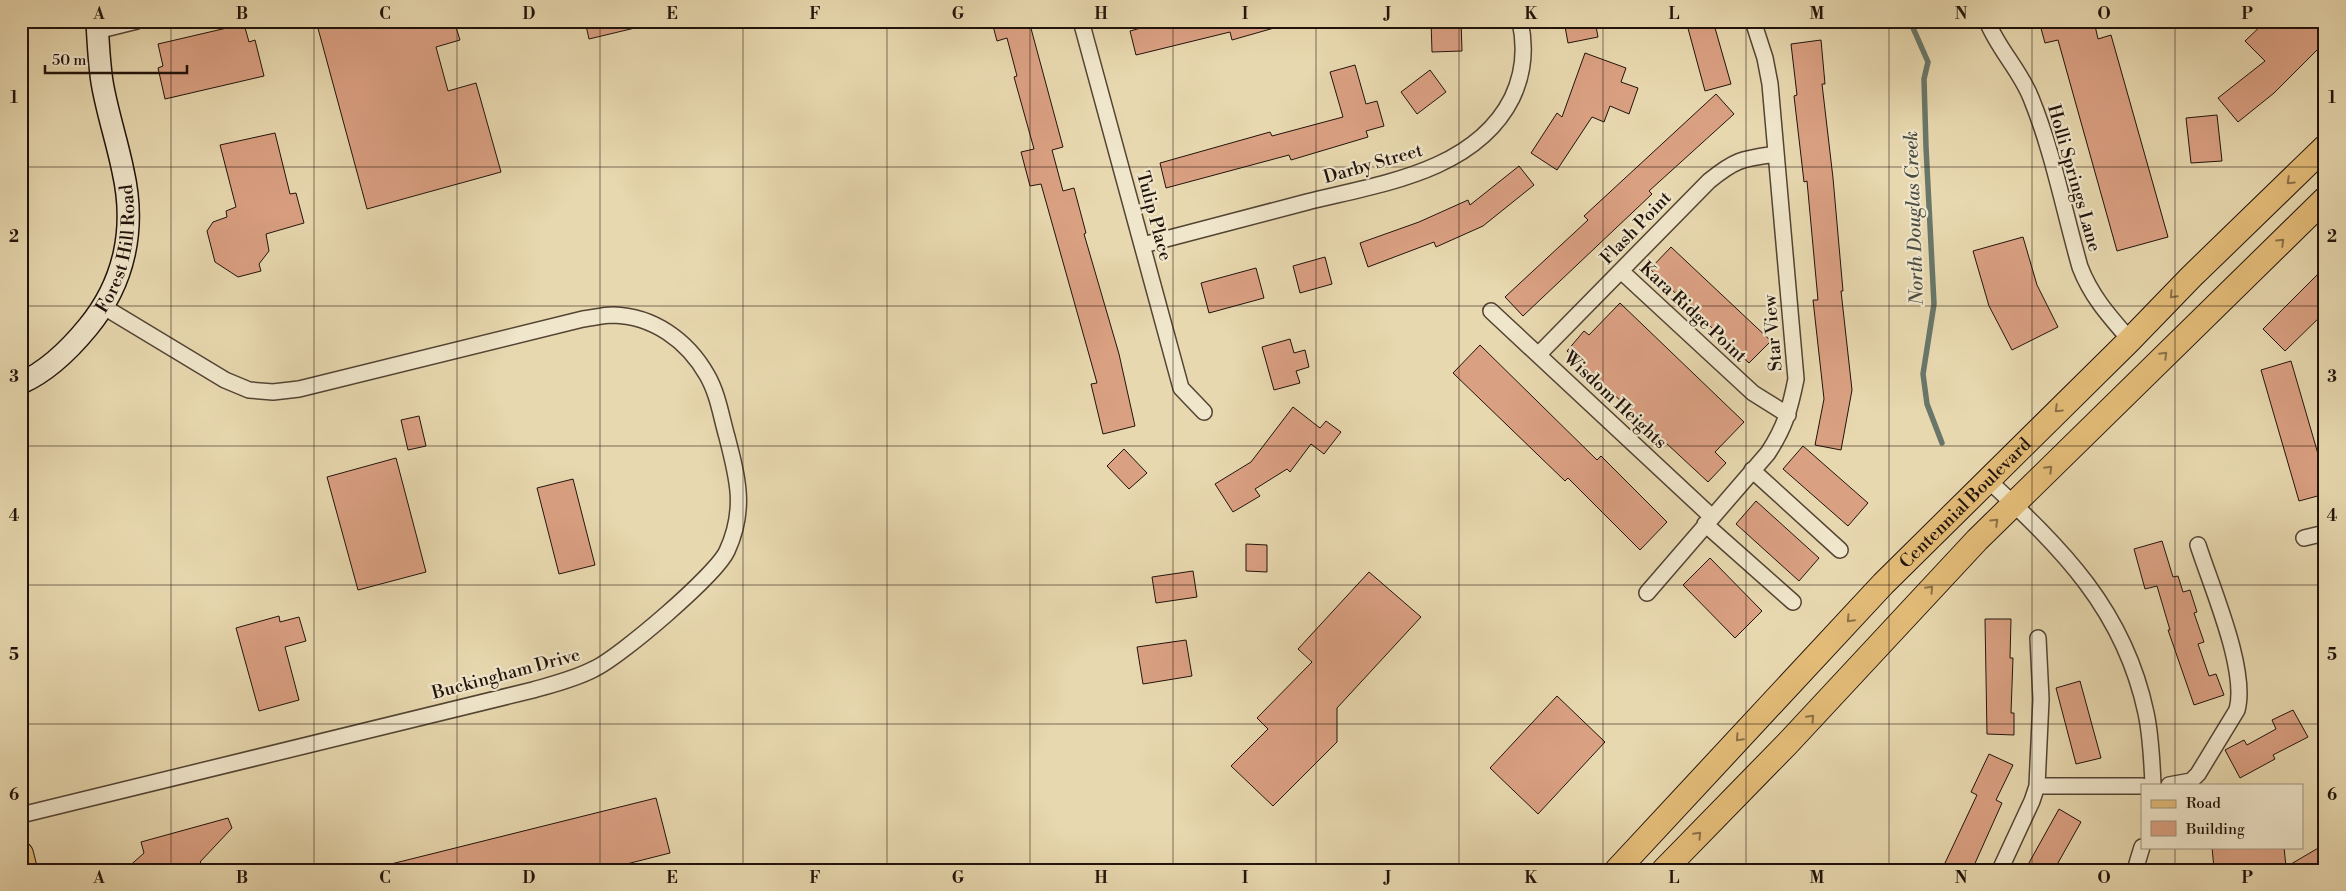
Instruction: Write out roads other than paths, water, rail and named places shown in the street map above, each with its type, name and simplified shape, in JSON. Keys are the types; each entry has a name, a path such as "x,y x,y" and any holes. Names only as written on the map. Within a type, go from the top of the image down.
{"main road":[{"name":"Centennial Boulevard","path":"1617,870 1883,584 1982,483 2325,147"},
{"name":"Centennial Boulevard","path":"1664,870 1788,743 1977,540 2325,199"},
{"path":"21,854 25,870"}],"street":[{"path":"97,26 137,21"},
{"name":"Tulip Place","path":"1081,21 1181,388 1204,412"},
{"name":"Darby Street","path":"1143,245 1418,174 1468,148 1487,134 1499,119 1518,86 1524,59 1523,35 1520,21"},
{"name":"Star View","path":"1647,593 1782,432 1796,379 1770,84 1766,58 1753,21"},
{"name":"Holli Springs Lane","path":"1987,21 2002,49 2019,74 2039,120 2087,286 2098,304 2130,340"},
{"name":"Forest Hill Road","path":"21,382 50,365 68,349 104,307 119,273 129,238 129,202 124,172 102,83 97,26"},
{"name":"Flash Point","path":"1539,354 1709,181 1728,165 1742,159 1776,154"},
{"name":"Kara Ridge Point","path":"1621,271 1753,393 1788,415"},
{"name":"Buckingham Drive","path":"21,815 568,680 595,669 620,654 709,574 726,553 736,527 738,509 737,476 717,399 708,376 692,353 669,332 641,318 611,315 583,320 299,389 273,392 249,390 225,380 104,307"},
{"name":"Wisdom Heights","path":"1492,311 1539,354 1793,602"},
{"path":"1752,470 1840,550"},
{"path":"1982,483 2014,504 2066,556 2110,616 2138,681 2147,715 2153,784"},
{"path":"2304,538 2325,533"},
{"path":"2174,784 2191,781 2198,774 2237,710 2240,698 2230,641 2198,545"},
{"path":"2000,870 2037,786 2042,699 2038,638"},
{"path":"2037,786 2141,786"},
{"path":"2135,870 2142,848"}],"waterway":[{"name":"North Douglas Creek","path":"1910,21 1928,62 1924,79 1934,304 1923,374 1927,404 1942,443"}]}
